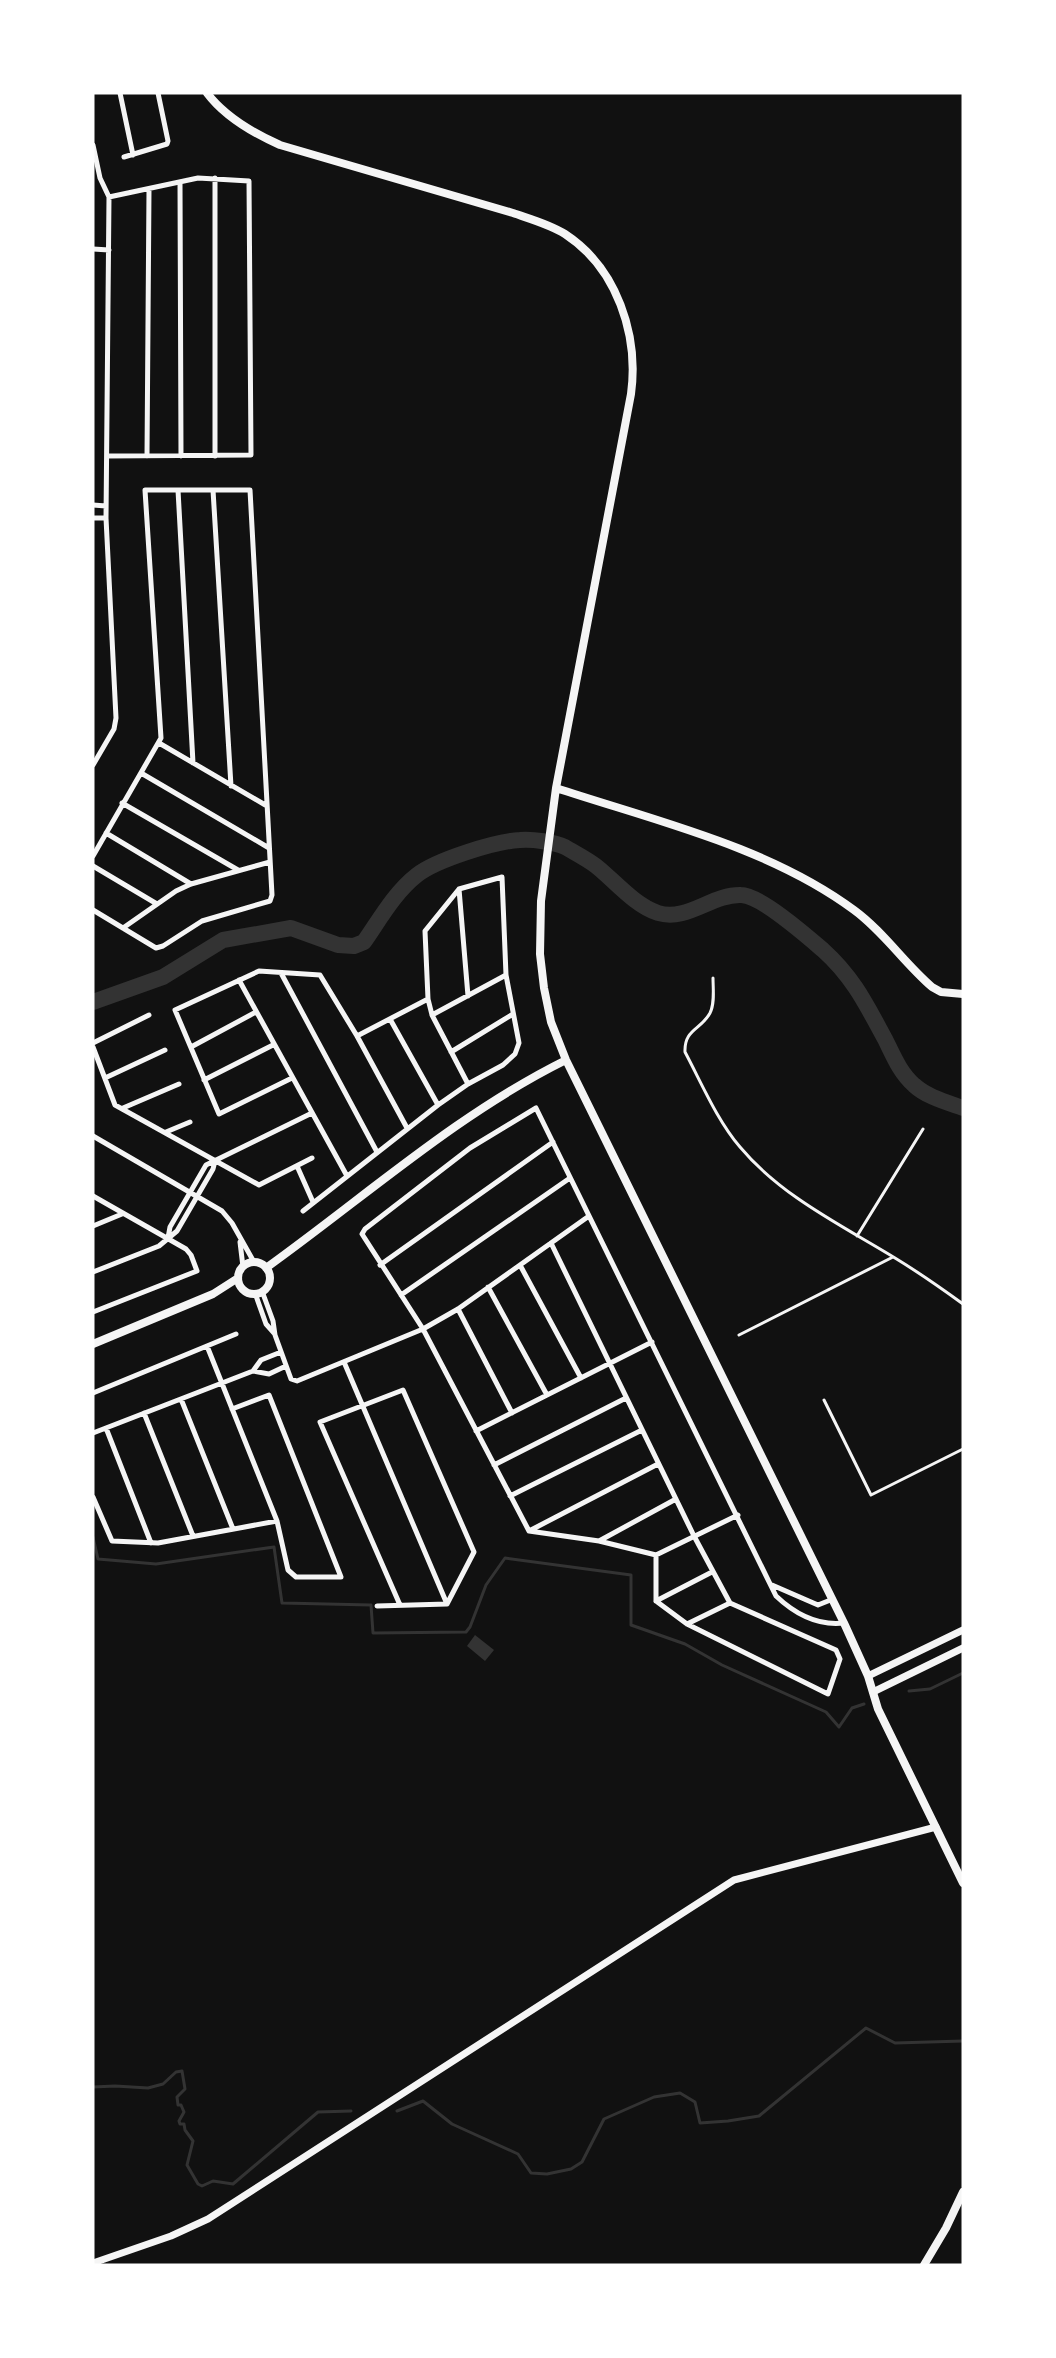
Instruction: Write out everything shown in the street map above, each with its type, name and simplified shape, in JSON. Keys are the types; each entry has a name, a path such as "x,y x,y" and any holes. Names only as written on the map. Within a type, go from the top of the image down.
{"main road":[{"path":"207,93 215,104 238,121 280,145 543,223 564,234 581,247 617,297 629,331 633,377 556,788 545,859 540,954 551,1022 566,1060 844,1623 868,1676 878,1709 963,1883"},
{"path":"556,788 710,839 759,857 805,879 854,910 873,926 932,987 941,992 963,994"},
{"path":"266,1268 463,1120 523,1082 566,1060"},
{"path":"93,1344 213,1294 242,1287 259,1292 270,1281 266,1268 254,1262 243,1267 238,1278 213,1294"},
{"path":"238,1278 242,1287"},
{"path":"924,2265 946,2228 963,2192"}],"street":[{"path":"120,93 133,155"},
{"path":"124,156 163,146 168,141 158,93"},
{"path":"93,145 100,178 109,197 106,518 116,718 114,729 93,765"},
{"path":"107,456 251,455 249,181 198,178 109,197"},
{"path":"215,178 215,456"},
{"path":"180,182 181,456"},
{"path":"147,456 149,190"},
{"path":"93,249 109,250"},
{"path":"93,856 161,738 145,490 250,490 272,895 270,901 202,921 163,946 156,948 93,910"},
{"path":"178,490 193,763"},
{"path":"213,490 231,786"},
{"path":"93,505 106,506"},
{"path":"93,518 106,518"},
{"path":"159,743 267,806"},
{"path":"141,773 269,849"},
{"path":"122,803 238,870"},
{"path":"106,832 190,884"},
{"path":"123,928 190,884 270,862"},
{"path":"93,866 157,904"},
{"path":"303,1211 407,1128 468,1084 503,1065 514,1054 519,1042 506,975 502,877 459,889 425,931 428,999 432,1015 468,1084"},
{"path":"459,889 468,996"},
{"path":"292,1078 219,1114 175,1010 259,971 320,975 357,1036 407,1128"},
{"path":"281,973 377,1152"},
{"path":"432,1015 506,975"},
{"path":"239,980 347,1176"},
{"path":"357,1036 428,999"},
{"path":"190,1047 256,1012"},
{"path":"451,1052 513,1014"},
{"path":"149,1015 93,1045 115,1105 259,1185 312,1158"},
{"path":"390,1019 438,1105"},
{"path":"204,1080 273,1045"},
{"path":"105,1078 165,1050"},
{"path":"123,1108 179,1084"},
{"path":"529,1532 423,1329 362,1234 365,1229 470,1148 536,1108 776,1596 808,1618 829,1625 844,1623"},
{"path":"168,1238 170,1227 206,1165 312,1113"},
{"path":"166,1132 190,1122"},
{"path":"93,1136 227,1216 254,1262"},
{"path":"380,1265 553,1142"},
{"path":"93,1272 159,1246 177,1231 198,1197 215,1161"},
{"path":"297,1166 314,1203"},
{"path":"400,1295 570,1178"},
{"path":"93,1196 186,1249 197,1271 93,1312"},
{"path":"93,1226 122,1214"},
{"path":"259,1292 273,1321 274,1335 294,1381 423,1329 458,1309 589,1216"},
{"path":"239,1238 243,1267"},
{"path":"551,1243 658,1464 730,1603 836,1650 840,1659 828,1694 687,1624 656,1601"},
{"path":"520,1265 581,1377"},
{"path":"488,1287 547,1395"},
{"path":"458,1309 512,1413"},
{"path":"93,1393 236,1334"},
{"path":"476,1431 652,1342"},
{"path":"207,1346 221,1383 277,1521 288,1570 296,1577 341,1577 268,1395 232,1409"},
{"path":"253,1371 261,1360 281,1352"},
{"path":"344,1362 447,1604"},
{"path":"93,1433 253,1371 269,1374 286,1366"},
{"path":"400,1605 320,1422 403,1390 474,1552 447,1604"},
{"path":"494,1465 626,1398"},
{"path":"181,1399 233,1529"},
{"path":"144,1413 193,1536"},
{"path":"106,1428 151,1543"},
{"path":"510,1496 642,1430"},
{"path":"529,1532 658,1464"},
{"path":"93,1497 112,1541 151,1543 277,1521"},
{"path":"599,1541 676,1499"},
{"path":"529,1532 599,1541 656,1555 738,1515"},
{"path":"656,1555 656,1601"},
{"path":"656,1601 712,1572"},
{"path":"772,1585 818,1605 832,1599"},
{"path":"798,1611 804,1598"},
{"path":"687,1624 730,1603"},
{"path":"377,1606 447,1604"},
{"path":"868,1676 963,1630"},
{"path":"873,1692 963,1648"},
{"path":"93,2263 171,2236 208,2219 734,1881 936,1827"}],"lane":[{"path":"713,978 712,1009 706,1019 688,1035 685,1044 686,1052 724,1124 739,1146 759,1167 797,1198 893,1257 963,1304"},
{"path":"857,1236 923,1129"},
{"path":"739,1335 893,1257"},
{"path":"824,1400 871,1495 963,1449"}],"shaded area":[{"path":"475,1635 494,1650 485,1661 467,1646"}],"waterway":[{"path":"93,1002 163,977 223,940 291,928 338,945 354,946 364,942 402,889 426,869 467,852 496,844 537,840 560,845 585,858 633,899 658,913 679,914 730,896 741,895 760,902 816,944 843,970 865,1003 897,1063 909,1080 931,1096 963,1108"},
{"path":"93,1537 98,1559 156,1564 274,1547 282,1603 371,1605 373,1633 466,1632 486,1585 505,1558 631,1575 631,1625 685,1644 722,1665 826,1712 839,1727 852,1708 864,1704"},
{"path":"909,1691 930,1689 963,1673"},
{"path":"397,2111 423,2101 452,2124 518,2154 531,2173 547,2174 571,2169 582,2162 604,2119 654,2097 680,2093 695,2102 700,2123 759,2116 866,2028 895,2043 963,2041"},
{"path":"93,2087 148,2088 163,2084 176,2072 182,2071 185,2089 177,2097 178,2105 181,2105 184,2112 179,2121 180,2124 184,2124 185,2130 193,2141 187,2165 198,2184 202,2186 213,2181 233,2184 318,2112 351,2111"}]}
